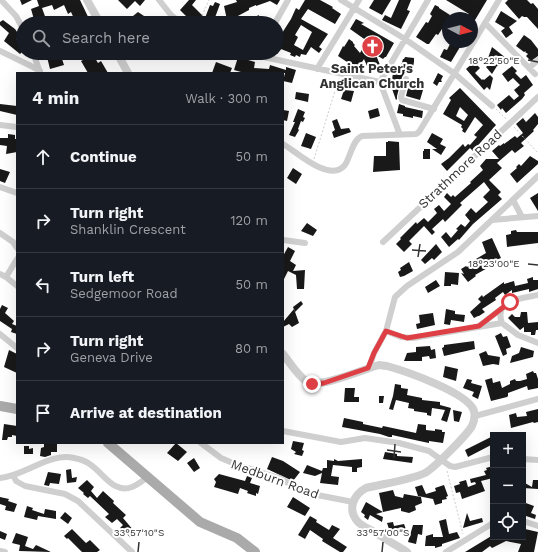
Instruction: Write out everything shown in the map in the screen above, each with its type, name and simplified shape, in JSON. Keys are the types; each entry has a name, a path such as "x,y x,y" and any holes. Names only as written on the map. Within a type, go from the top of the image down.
{"main road":[{"path":"0,406 16,409"},
{"path":"109,444 200,522 237,538 255,552"}],"street":[{"path":"0,0 16,16"},
{"path":"87,0 96,16"},
{"path":"159,0 172,16"},
{"path":"279,16 288,0"},
{"path":"341,0 405,39 455,74 492,106"},
{"path":"317,69 359,0"},
{"path":"380,82 428,0"},
{"path":"284,145 325,170 334,171 345,164 359,138 362,136 416,134 419,132 434,110 499,0"},
{"path":"485,23 535,74"},
{"path":"0,51 16,59"},
{"path":"17,60 40,72"},
{"path":"36,60 40,72"},
{"path":"121,60 127,72"},
{"path":"282,60 380,82"},
{"path":"529,68 538,60"},
{"path":"406,80 401,97 402,100 434,110"},
{"path":"380,82 400,135"},
{"name":"Strathmore Road","path":"383,242 538,97"},
{"path":"0,125 16,127"},
{"path":"368,368 386,331 396,297 400,292 458,252 538,176"},
{"path":"0,187 16,193"},
{"path":"513,200 522,217"},
{"path":"492,220 538,216"},
{"path":"0,233 10,239 16,247"},
{"path":"284,240 305,243"},
{"path":"16,259 3,276 16,285"},
{"path":"538,295 510,302 505,305 500,315 502,323 518,335 538,342"},
{"path":"479,326 494,313 502,309"},
{"path":"386,331 407,338 502,323"},
{"path":"0,334 16,347"},
{"path":"284,355 303,379 312,384 324,383 379,365 387,366 443,387 466,401 474,411 474,421 469,430 441,459 424,473 366,488 356,496 353,502 354,514 359,523 407,552"},
{"path":"474,416 538,398"},
{"path":"284,431 341,442 358,438 370,438 425,449 450,466 455,467 490,458"},
{"name":"Medburn Road","path":"202,444 221,458 279,478 307,493 353,502"},
{"path":"0,478 13,475 51,460 68,457 79,459 91,465 110,484 116,487 134,487 148,477"},
{"path":"526,459 538,460"},
{"path":"13,475 16,481 25,486 64,494 78,500 132,552"},
{"path":"526,522 538,526"},
{"path":"446,552 490,524"},
{"path":"0,550 5,552"}],"path":[{"path":"203,16 209,0"},
{"path":"312,163 315,158 341,74"},
{"path":"492,106 538,153"},
{"path":"447,471 465,540"}],"building":[{"path":"20,0 32,0 22,5"},
{"path":"37,0 80,0 88,16 73,16 71,12 68,14 64,5 54,10 52,5 42,8 45,16 33,16 31,9 39,6"},
{"path":"118,0 145,0 140,6 135,1 127,9"},
{"path":"189,0 196,0 192,5 203,16 186,16 180,10"},
{"path":"236,0 280,0 277,5 270,1 249,8 249,10 238,16 226,16 224,6 237,2"},
{"path":"305,0 320,0 333,7 332,8 341,14 335,24 308,9 301,19 328,34 319,47 322,49 319,53 311,47 306,55 301,54 300,57 296,55 295,57 290,55 291,53 284,50 284,30 296,8 299,10","holes":["301,25 312,32 303,50 294,45 298,37 295,35"]},
{"path":"374,0 391,0 382,15 369,8"},
{"path":"399,0 411,0 407,10 410,11 401,29 382,20 385,15 391,18"},
{"path":"446,0 487,0 478,15 478,12 466,12"},
{"path":"508,0 527,0 531,4 533,3 538,9 538,29 527,17 522,16 519,19 505,3"},
{"path":"215,2 220,4 216,16 206,16 210,5 213,6"},
{"path":"435,5 445,12 442,12 442,29 438,35 436,34 429,44 427,44 416,37 426,22 428,23 432,16 430,14"},
{"path":"501,11 517,21 509,27 513,33 506,38 501,31 505,28 495,22"},
{"path":"138,12 144,16 133,16"},
{"path":"356,19 364,23 361,24 394,43 386,57 383,59 376,55 380,65 370,73 364,59 359,67 350,64 338,56 343,46 344,47 349,39 353,42 355,45 354,46 360,53 367,41 350,29"},
{"path":"3,20 16,30 16,51 4,41 9,33 0,25 0,22"},
{"path":"524,35 531,40 538,49 538,56 531,61 526,56 528,54 525,52 526,51 524,52 516,46"},
{"path":"492,47 506,58 505,62 497,66 492,74 486,67 492,62 488,58"},
{"path":"448,48 459,48 451,62 440,57 444,49 447,50"},
{"path":"405,57 414,58 413,67 409,66 402,77 396,100 391,86 393,73 398,70 399,66 401,66"},
{"path":"48,60 62,60 64,65 50,69"},
{"path":"96,60 98,63 101,61 107,72 87,72 81,61"},
{"path":"237,60 248,60 255,62 254,68 269,69 270,65 286,70 286,67 296,70 292,83 284,81 284,72 241,72 234,70"},
{"path":"216,62 232,68 230,72 212,72"},
{"path":"474,62 480,68 475,73 482,80 490,75 493,78 490,90 487,87 484,90 466,69"},
{"path":"512,66 517,71 515,73 521,79 526,75 533,85 524,93 525,95 522,99 506,113 497,105 509,95 514,100 519,96 514,90 520,85 513,78 508,82 502,74"},
{"path":"438,73 443,76 441,80 442,82 439,82 437,86 433,83"},
{"path":"408,88 423,90 420,100 406,96"},
{"path":"460,88 496,125 473,151 470,148 447,171 441,164 463,144 465,147 468,144 470,145 477,137 474,135 483,125 475,117 465,133 462,131 462,125 443,114 451,100 449,98","holes":["460,107 468,115 464,121 456,116"]},
{"path":"344,90 354,91 351,102 341,99"},
{"path":"296,92 309,94 308,102 295,99"},
{"path":"0,104 16,106 16,115 0,111"},
{"path":"399,104 423,111 422,118 403,116 403,114 397,113"},
{"path":"378,108 380,116 370,119 368,111"},
{"path":"298,109 305,112 303,117 305,118 303,122 301,121 299,130 295,137 289,135 295,122 293,122"},
{"path":"284,110 289,111 287,121 284,120"},
{"path":"535,113 538,117 538,124 533,130 534,131 521,143 524,146 515,153 512,150 497,163 502,168 489,180 501,192 498,195 502,199 473,224 459,240 458,239 449,247 441,237 446,232 451,238 461,224 465,227 470,221 465,215 471,208 476,213 488,202 483,197 490,190 484,182 460,203 462,205 445,222 443,219 432,229 435,232 432,235 424,226 409,241 412,244 404,252 396,244 416,222 417,224 424,218 428,222 437,213 434,209 439,205 444,211 451,204 444,197 447,193 451,197 453,195 455,197 483,170 480,166 486,159 499,159 492,151 499,145 504,144 515,136 517,138 523,133 516,124 523,118 526,122"},
{"path":"337,119 341,129 349,128 351,132 334,138 332,132 335,130 332,121"},
{"path":"306,133 316,137 311,149 301,146"},
{"path":"432,133 443,139 440,144 446,147 441,155 432,149 437,149 427,142"},
{"path":"8,134 15,135 16,152 6,154 7,146 0,145 0,138 8,138"},
{"path":"386,142 399,142 400,170 373,172 374,156 386,156"},
{"path":"424,149 430,149 430,159 423,159"},
{"path":"530,156 538,161 538,164 517,183 510,174 519,164 521,166"},
{"path":"293,168 302,174 296,184 287,178"},
{"path":"0,169 10,172 5,183 0,181"},
{"path":"538,193 538,211 530,198"},
{"path":"307,223 317,230 313,236 301,231"},
{"path":"516,230 517,232 538,232 538,243 507,247 506,235 511,234 511,231"},
{"path":"492,238 501,258 489,263 491,266 475,275 476,276 468,282 461,273 464,274 461,269 477,261 476,259 486,253 482,242"},
{"path":"436,244 442,252 434,260 432,258 425,264 421,260"},
{"path":"288,247 295,251 290,261 296,265 293,271 305,270 304,289 297,289 296,275 288,271 284,279 284,254"},
{"path":"409,262 413,271 400,277 398,272 401,270 400,268"},
{"path":"445,272 459,273 458,285 451,284 451,286 444,286"},
{"path":"533,277 533,280 538,280 538,289 529,292 529,289 512,293 512,290 505,295 503,292 495,298 496,300 482,309 485,312 479,316 474,318 470,312 481,302 478,299 482,295 483,297 504,282 504,284 514,281 515,286 528,283 527,279"},
{"path":"436,280 440,286 428,293 425,287"},
{"path":"301,301 303,304 295,312 293,307"},
{"path":"2,305 8,308 5,313 14,321 12,324 16,326 16,334 11,332 12,329 0,321 0,309"},
{"path":"294,309 299,323 292,327 289,324 284,326 284,321"},
{"path":"446,309 455,311 455,314 465,315 464,322 451,320 450,325 444,324"},
{"path":"521,312 527,312 528,323 538,322 538,330 536,330 535,335 531,335 531,332 524,332 524,327 520,330 508,318 512,314 515,317 520,317"},
{"path":"433,313 435,325 417,329 416,324 420,323 419,315"},
{"path":"501,333 503,337 507,336 511,347 506,349 507,354 503,356 495,336"},
{"path":"474,341 475,349 444,356 442,348 444,345"},
{"path":"430,346 431,350 435,349 436,358 430,359 429,356 422,357 422,361 404,361 407,353 416,352 416,347"},
{"path":"521,347 534,351 533,357 510,363 512,356 519,353"},
{"path":"9,350 16,354 16,373 4,367"},
{"path":"486,351 488,355 500,357 499,365 493,364 483,366 479,354"},
{"path":"445,366 458,369 456,381 443,377"},
{"path":"533,371 536,373 538,379 538,388 528,390 527,386 508,393 507,397 491,401 485,380 492,378 493,383 500,381 502,388 510,384 510,381 515,379 516,381 520,381 527,379 526,374"},
{"path":"467,379 472,380 471,383 482,386 478,399 472,396 474,392 463,388"},
{"path":"395,384 401,385 401,388 408,389 407,395 422,398 422,400 440,402 440,405 451,408 447,422 441,420 445,410 432,408 431,416 427,415 427,413 414,411 414,409 408,408 409,403 396,400 393,410 389,409"},
{"path":"345,388 355,388 354,397 359,397 359,402 344,402"},
{"path":"379,396 384,396 383,403 379,403"},
{"path":"538,409 538,422 511,428 509,415 516,413 517,417 527,416 526,412"},
{"path":"453,410 462,412 459,422 454,421"},
{"path":"344,418 382,428 383,426 416,433 418,424 426,425 426,430 435,431 435,429 445,432 443,443 429,441 429,443 392,435 392,437 389,437 342,427"},
{"path":"4,424 16,426 16,436 12,435 12,437 8,437 7,440 2,440"},
{"path":"490,438 490,446 468,457 465,450"},
{"path":"293,441 304,443 302,450 304,451 302,456 294,454 296,452 291,449"},
{"path":"44,444 57,444 57,452 51,452 51,455 45,457 40,456 41,448 44,447"},
{"path":"175,444 187,452 178,461 167,453"},
{"path":"24,446 29,446 29,449 33,448 33,454 24,454"},
{"path":"385,452 397,454 397,456 413,457 412,463 383,459"},
{"path":"272,457 283,461 300,472 293,481 267,469"},
{"path":"194,458 200,468 194,472 187,463"},
{"path":"334,459 338,461 362,459 362,467 357,468 357,472 352,472 352,467 333,465 331,476 339,477 338,485 320,483 322,473 315,476 303,473 307,465 322,471 323,468 327,468 327,460 334,461"},
{"path":"490,467 490,479 481,481 485,491 462,499 460,492 456,493 454,486 460,484 459,482 466,480 468,487 476,484 475,482 471,483 470,479 486,475 484,471 487,470 486,468"},
{"path":"71,469 72,478 77,477 76,482 67,483 66,470"},
{"path":"48,472 61,474 59,484 50,483 49,486 44,485"},
{"path":"219,474 245,481 247,476 252,478 250,483 260,486 258,494 256,493 256,496 247,493 248,491 240,488 238,494 214,487 216,482 214,479"},
{"path":"87,480 94,487 91,491 97,498 103,491 126,515 123,518 134,531 130,537 120,528 123,525 117,519 112,523 105,517 109,514 90,496 88,498 78,488"},
{"path":"533,480 538,480 538,489 526,488 526,484 532,487"},
{"path":"422,485 426,494 436,491 435,488 444,485 448,496 446,497 447,499 442,500 442,503 435,505 433,499 418,496 415,487"},
{"path":"393,490 395,496 403,498 404,494 421,497 422,503 415,506 416,510 409,513 401,511 401,508 383,512 379,493"},
{"path":"0,497 9,499 8,501 17,504 14,512 5,510 6,506 0,504"},
{"path":"293,497 310,508 305,516 287,507"},
{"path":"366,502 383,512 376,514 383,517 382,522 370,515 368,520 364,517 365,515 361,512"},
{"path":"526,503 534,506 531,513 536,515 535,519 526,516"},
{"path":"27,506 33,508 32,510 44,514 45,509 56,511 56,519 38,516 37,520 24,517"},
{"path":"65,512 72,518 68,524 60,518"},
{"path":"467,513 470,521 482,518 483,522 463,528"},
{"path":"310,516 317,520 316,522 329,530 332,525 340,529 333,538 347,547 343,552 340,552 322,541 323,539 310,530 305,539 298,535"},
{"path":"446,519 449,534 457,532 460,538 435,548 435,546 425,546 426,536 433,534 433,537 443,537 439,521"},
{"path":"393,522 394,526 404,524 407,532 401,534 400,529 390,532 387,523"},
{"path":"413,525 423,525 422,535 418,534 416,544 408,542"},
{"path":"72,529 86,543 90,540 100,550 97,552 82,552 64,536"},
{"path":"526,529 538,532 534,552 518,552 521,544 506,541 492,548 490,546 482,552 465,552 490,537 490,540 526,540"},
{"path":"0,531 7,534 5,540 0,538"},
{"path":"16,533 28,537 25,546 33,549 36,545 51,552 19,551 20,545 12,543"}],"place":[{"name":"Saint Peter's Anglican Church","path":"372,46"}],"route":[{"path":"312,384 324,383 368,368 386,331 401,337 413,338 479,326 510,302"}]}
